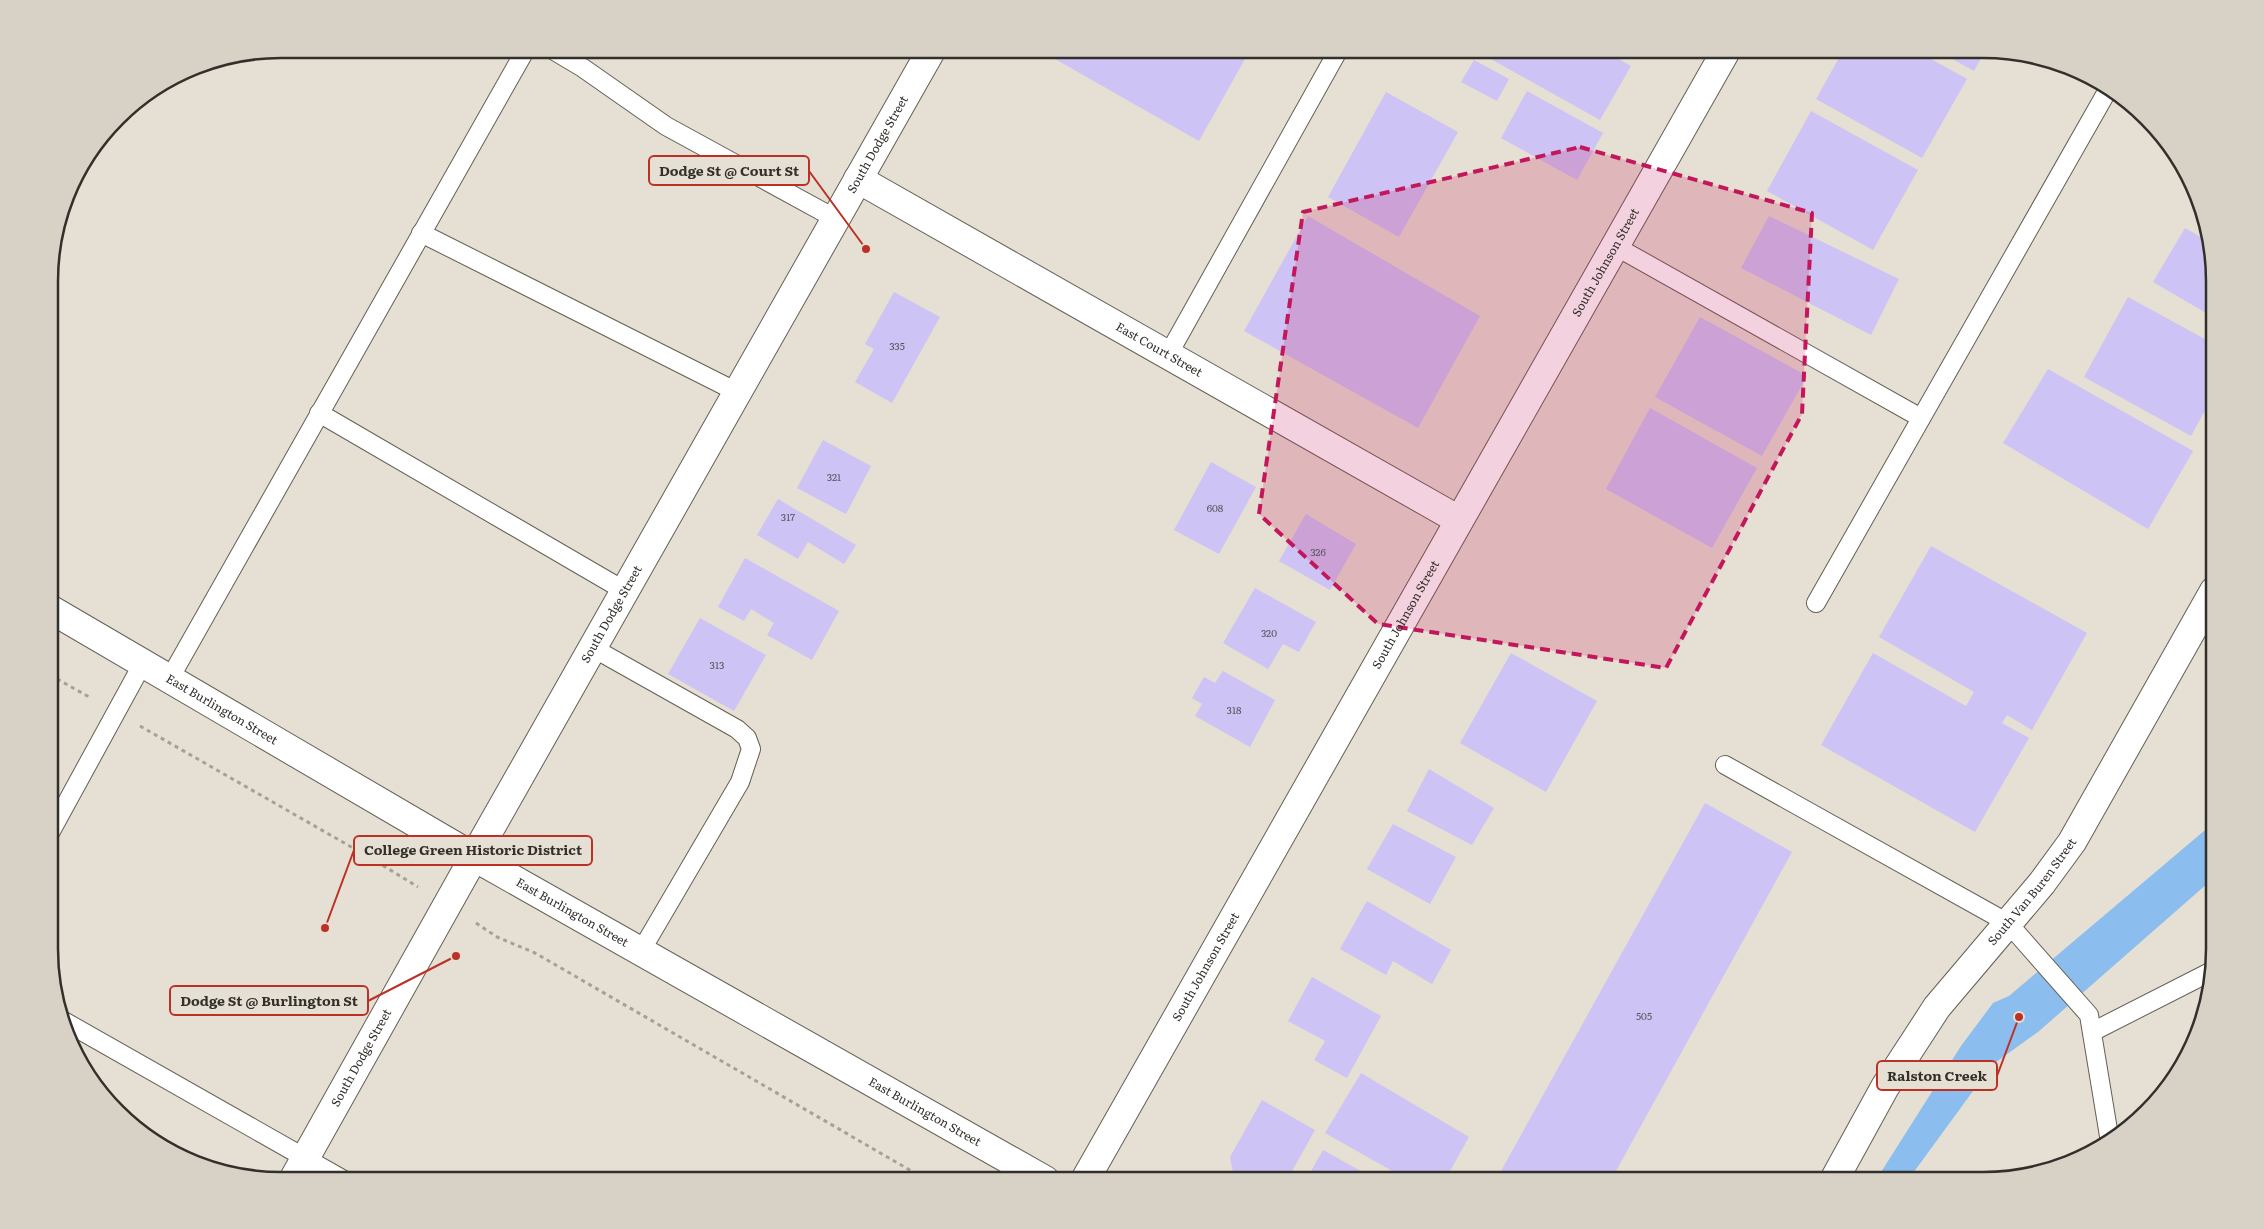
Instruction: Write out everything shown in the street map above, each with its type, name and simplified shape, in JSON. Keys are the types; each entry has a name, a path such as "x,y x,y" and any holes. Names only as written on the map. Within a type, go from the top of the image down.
{"street":[{"name":"South Dodge Street","path":"299,1169 927,58"},
{"name":"South Johnson Street","path":"1090,1172 1722,58"},
{"name":"East Court Street","path":"858,179 1459,520"},
{"name":"South Van Buren Street","path":"1838,1172 1885,1086 1937,1007 2042,882 2072,842 2206,605"},
{"name":"East Burlington Street","path":"58,614 474,857 1031,1172"}],"lane":[{"path":"170,678 521,58"},
{"path":"566,58 666,126 836,219"},
{"path":"1168,355 1334,58"},
{"path":"1816,603 2106,94"},
{"path":"421,233 737,392"},
{"path":"1615,246 1921,418"},
{"path":"319,413 625,591"},
{"path":"592,648 737,729 747,738 751,749 740,782 641,951"},
{"path":"58,818 143,663"},
{"path":"1725,765 2008,923 2089,1015 2109,1133"},
{"path":"2092,1032 2205,974"},
{"path":"71,1026 299,1169 311,1172"}],"path":[{"path":"58,680 374,860 497,937 544,958 913,1172"}],"highlighted area":[{"path":"1580,147 1812,213 1802,414 1666,668 1378,624 1259,514 1303,212"}],"water":[{"path":"2206,830 2206,885 2038,1032 1992,1065 1914,1172 1881,1172 1961,1046 1993,1003 2009,996"}],"building":[{"path":"1056,58 1245,58 1199,141"},
{"path":"1489,58 1617,58 1631,66 1600,120"},
{"path":"1839,58 1929,58 1967,79 1922,158 1816,99"},
{"path":"1950,58 1981,58 1974,71"},
{"path":"1474,60 1509,79 1497,101 1461,82"},
{"path":"1527,91 1603,133 1577,180 1501,138"},
{"path":"1386,92 1458,132 1399,237 1328,197"},
{"path":"1811,111 1918,170 1873,250 1767,191"},
{"path":"1308,216 1480,316 1418,428 1244,331"},
{"path":"1769,216 1899,279 1871,335 1741,268"},
{"path":"2185,228 2202,238 2206,266 2206,313 2153,282"},
{"path":"894,292 940,317 892,403 855,382 874,349 865,344"},
{"path":"2128,297 2206,340 2206,409 2191,436 2084,377"},
{"path":"1700,317 1807,376 1762,456 1655,397"},
{"path":"2048,369 2193,451 2148,529 2003,443"},
{"path":"1650,408 1757,468 1712,548 1606,489"},
{"path":"823,440 871,466 846,514 797,488"},
{"path":"1211,462 1256,487 1219,554 1174,530"},
{"path":"778,499 856,545 844,564 808,542 798,559 757,535"},
{"path":"1306,514 1356,544 1330,590 1279,561"},
{"path":"1931,546 2087,633 2032,730 2007,715 2002,723 2029,738 1975,832 1821,745 1873,653 1966,706 1974,692 1879,637"},
{"path":"745,558 839,611 812,660 767,635 774,623 751,609 744,621 718,607"},
{"path":"1255,588 1316,622 1299,652 1283,644 1268,669 1223,643"},
{"path":"700,618 766,655 734,711 668,674"},
{"path":"1511,653 1597,701 1546,792 1460,743"},
{"path":"1223,671 1275,700 1250,747 1195,716 1202,704 1192,698 1204,677 1215,683"},
{"path":"1429,769 1494,808 1472,845 1407,811"},
{"path":"1705,803 1792,852 1615,1172 1500,1172"},
{"path":"1393,824 1456,857 1430,904 1367,869"},
{"path":"1367,901 1451,950 1432,984 1393,961 1386,975 1340,949"},
{"path":"1312,977 1381,1016 1347,1078 1314,1060 1325,1041 1288,1021"},
{"path":"1361,1073 1469,1137 1449,1172 1394,1172 1325,1133"},
{"path":"1262,1100 1315,1130 1291,1172 1233,1172 1230,1157"},
{"path":"1323,1150 1363,1172 1311,1172"}],"place":[{"name":"Dodge St @ Court St","path":"866,249"},
{"name":"College Green Historic District","path":"325,928"},
{"name":"Dodge St @ Burlington St","path":"456,956"},
{"name":"Ralston Creek","path":"2019,1017"}]}
